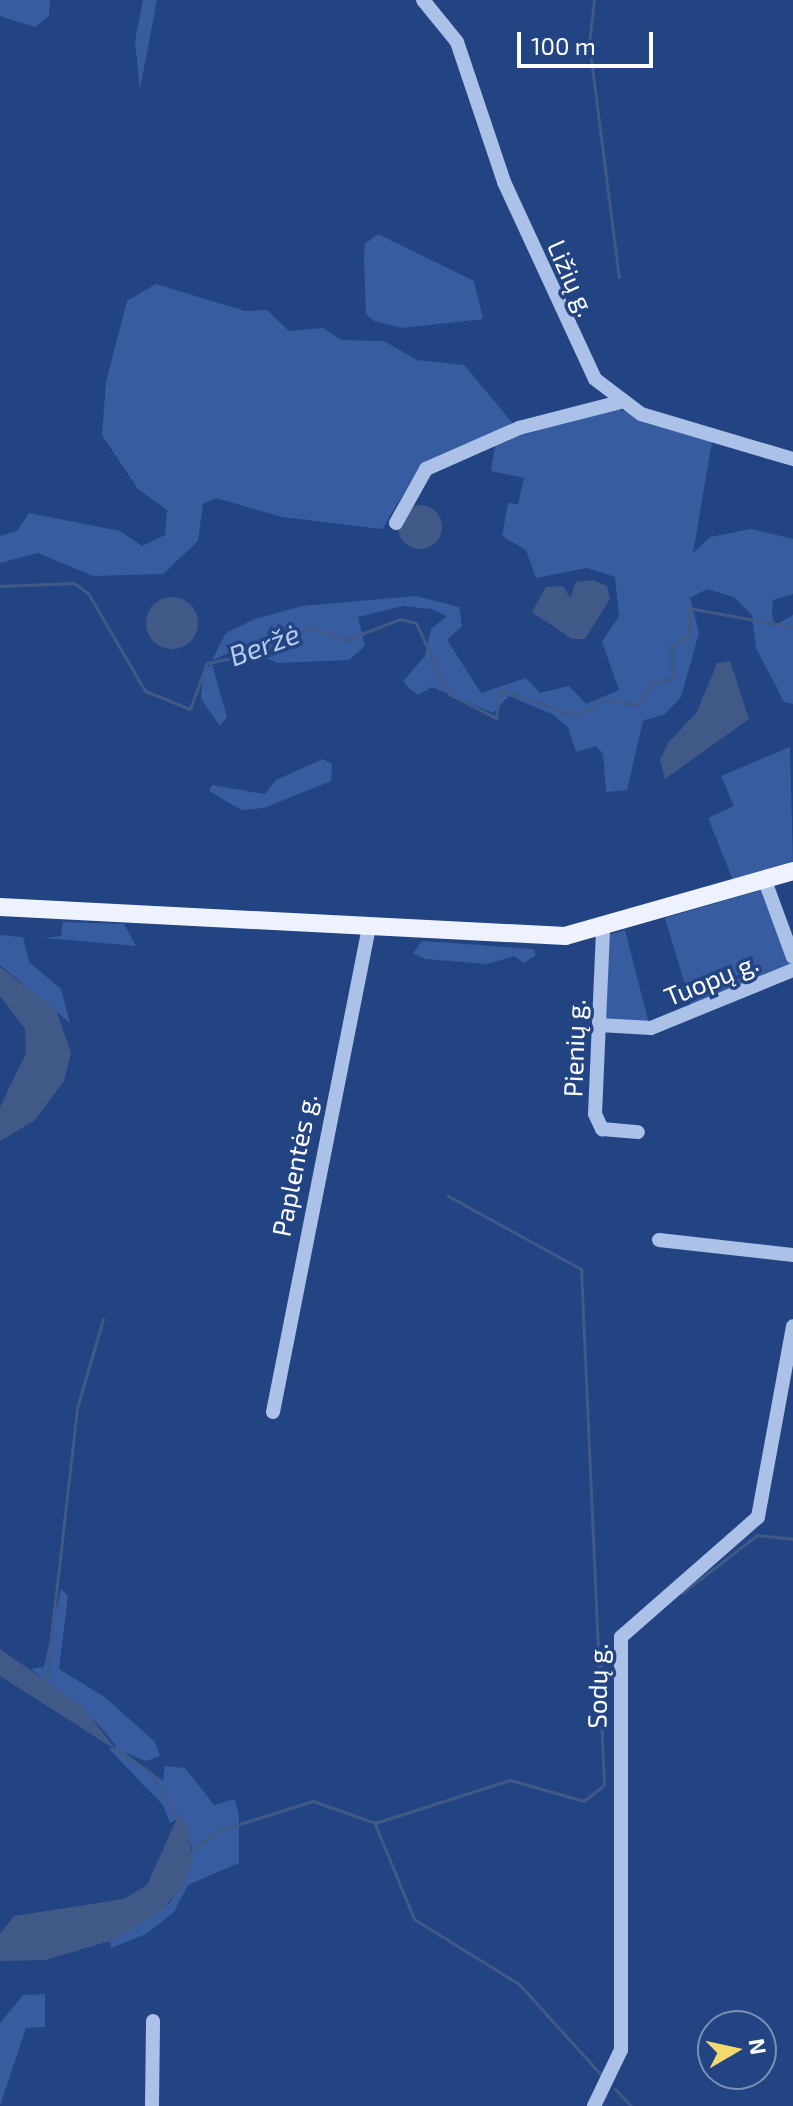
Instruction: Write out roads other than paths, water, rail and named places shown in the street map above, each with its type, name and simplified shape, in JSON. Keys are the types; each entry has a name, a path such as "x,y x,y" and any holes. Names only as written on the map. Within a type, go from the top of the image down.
{"main road":[{"path":"0,907 539,936 603,931 793,871"}],"street":[{"name":"Ližių g.","path":"423,0 450,27 504,182 573,341 595,379 620,402 793,459"},
{"path":"442,0 450,27"},
{"path":"396,523 426,469 519,428 620,402"},
{"path":"765,881 793,957"},
{"name":"Paplentės g.","path":"273,1412 369,929"},
{"name":"Pienių g.","path":"603,931 597,1122 615,1134 638,1132"},
{"name":"Tuopų g.","path":"599,1025 651,1028 793,970"},
{"path":"659,1240 793,1255"},
{"name":"Sodų g.","path":"594,2106 621,2050 621,1637 758,1517 793,1326"},
{"path":"152,2106 153,2021"}],"waterway":[{"path":"594,0 589,44 619,277"},
{"name":"Beržė","path":"0,586 74,583 88,593 145,691 190,709 207,663 252,654 310,627 346,640 400,619 416,623 449,694 496,718 500,690 576,716 604,700 638,705 651,684 673,678 671,646 689,635 689,608 793,627"},
{"path":"192,1851 217,1831 313,1801 375,1823 510,1780 584,1801 604,1785 581,1269 448,1196"},
{"path":"46,1681 77,1408 103,1319"},
{"path":"682,1593 757,1535 793,1539"},
{"path":"601,1665 614,1650"},
{"path":"115,1749 151,1773 177,1816"},
{"path":"375,1824 414,1919 519,1984 603,2077"},
{"path":"615,2089 631,2106"}]}
